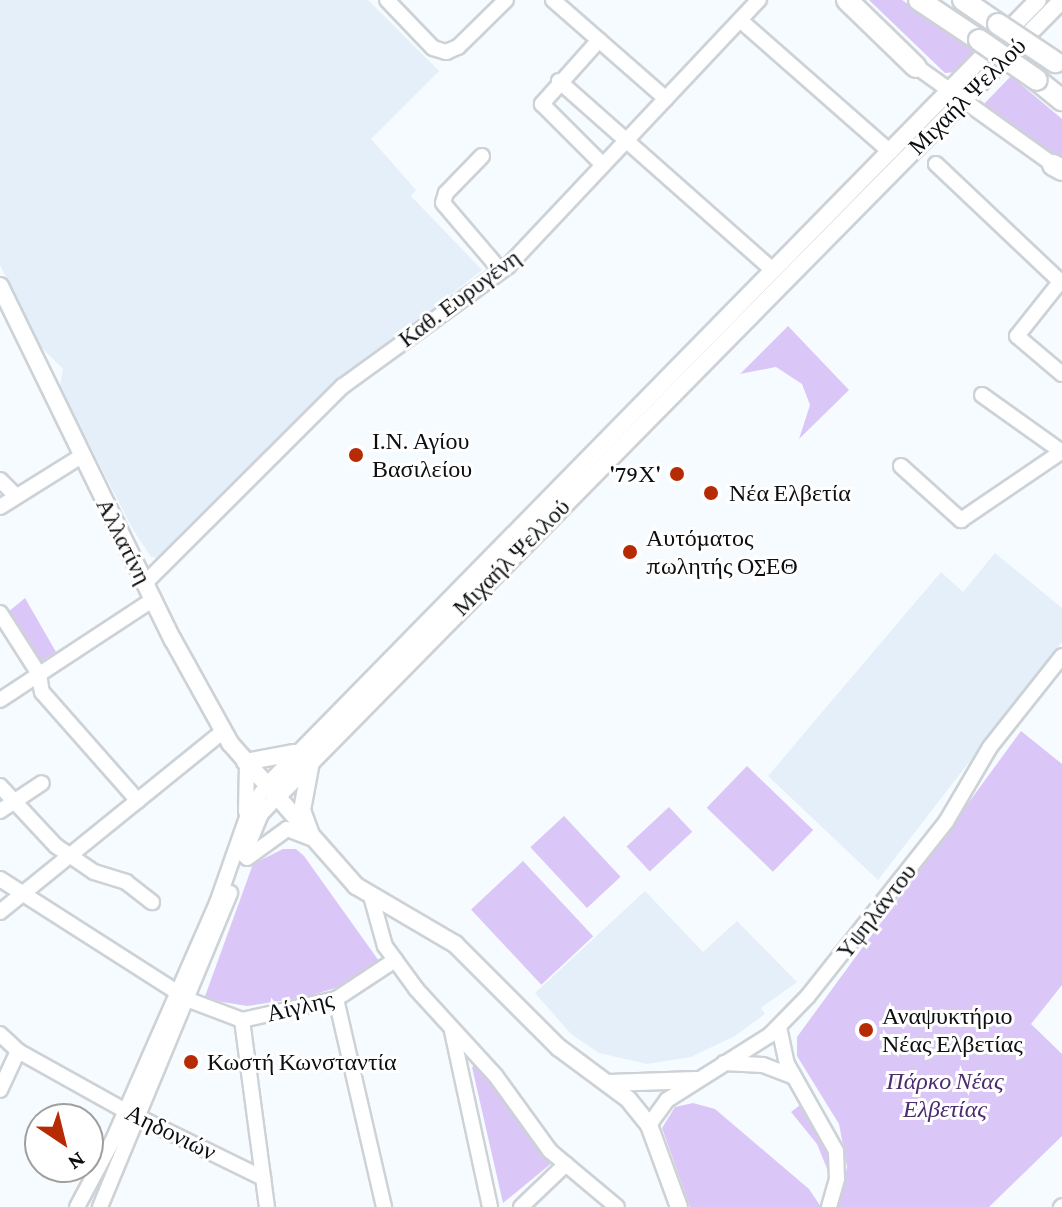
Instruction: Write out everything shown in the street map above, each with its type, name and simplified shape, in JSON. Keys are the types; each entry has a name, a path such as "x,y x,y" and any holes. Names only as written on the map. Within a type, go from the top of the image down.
{"highway":[{"path":"847,0 916,67"},
{"path":"919,0 1062,100"},
{"path":"963,0 1058,65"}],"main road":[{"name":"Μιχαήλ Ψελλού","path":"307,755 773,270 928,113 954,97 1038,0"},
{"name":"Μιχαήλ Ψελλού","path":"271,792 954,97 1062,0"},
{"name":"Αλλατίνη","path":"0,286 5,310 222,732 311,838 371,896 417,918 455,944 558,1047 609,1083 649,1125"},
{"path":"246,763 307,755 302,810 311,838"},
{"path":"609,1083 696,1080"},
{"path":"649,1125 679,1207"}],"street":[{"path":"387,0 441,52 455,50 506,0"},
{"path":"553,0 666,99"},
{"name":"Καθ. Ευρυγένη","path":"146,582 343,386 501,271 759,0"},
{"path":"835,0 954,97 1059,168"},
{"path":"740,20 890,152"},
{"path":"599,40 559,81 543,107 603,165"},
{"path":"916,67 927,89 928,113"},
{"path":"559,81 773,270"},
{"path":"482,156 446,193 443,203 501,271"},
{"path":"936,164 1061,282 1017,336 1062,374"},
{"path":"901,466 961,520 1062,452 982,395"},
{"path":"0,507 80,457"},
{"path":"0,480 16,496"},
{"path":"0,700 154,599"},
{"path":"0,613 39,674 42,692 138,801"},
{"name":"Υψηλάντου","path":"649,1125 667,1100 779,1027 946,822 990,747 1062,656"},
{"path":"0,912 222,732"},
{"path":"246,763 246,822"},
{"path":"0,811 42,783"},
{"path":"0,786 69,856 94,872 121,879 152,902"},
{"name":"Μιχαήλ Ψελλού","path":"100,1207 141,1118 246,822 271,792"},
{"name":"Μιχαήλ Ψελλού","path":"77,1207 183,996 271,792"},
{"path":"239,868 272,835 287,829 311,838"},
{"path":"0,879 183,996 242,1020 267,1207"},
{"path":"371,896 376,924 395,960 452,1031 495,1075 544,1145 617,1207"},
{"name":"Αίγλης","path":"242,1020 336,999 395,960"},
{"path":"336,999 384,1207"},
{"path":"779,1027 794,1077 836,1151 837,1179 829,1207"},
{"path":"452,1031 490,1207"},
{"name":"Αηδονιών","path":"0,1034 18,1051 262,1183"},
{"path":"0,1090 18,1051"},
{"path":"724,1063 763,1065 794,1077"},
{"path":"521,1207 566,1164"},
{"path":"253,1207 262,1183"}],"shaded area":[{"path":"0,0 368,0 439,71 371,139 416,190 411,196 482,270 348,375 160,558 151,557 132,528 60,387 63,369 40,346 0,265"},
{"path":"995,553 1062,608 1062,642 878,880 768,776 941,572 963,592"},
{"path":"645,891 703,952 737,921 797,982 761,1008 765,1014 735,1036 691,1057 647,1064 599,1053 571,1034 535,993"}],"green space":[{"path":"869,0 902,0 978,51 957,72 945,73"},
{"path":"1011,76 1062,119 1062,162 982,106"},
{"path":"788,326 849,390 799,439 810,405 802,384 776,367 740,374"},
{"path":"25,598 56,652 37,664 2,617"},
{"name":"Πάρκο Νέας Ελβετίας","path":"1021,731 1062,764 1062,985 1031,1024 1062,1054 1062,1136 989,1207 838,1207 847,1167 839,1124 797,1056 797,1037"},
{"path":"747,766 813,830 773,872 707,808"},
{"path":"669,807 692,832 650,871 627,847"},
{"path":"564,816 621,877 587,908 530,847"},
{"path":"283,849 296,849 304,856 379,961 345,985 306,997 247,1006 204,999 253,864"},
{"path":"523,861 593,936 541,985 471,909"},
{"path":"478,1064 553,1162 503,1203 472,1067"},
{"path":"693,1103 715,1109 809,1189 821,1207 690,1207 662,1128 675,1107"},
{"path":"800,1105 827,1153 828,1171 817,1144 791,1112"}],"place":[{"name":"Ι.Ν. Αγίου Βασιλείου","path":"356,455"},
{"name":"'79Χ'","path":"677,474"},
{"name":"Νέα Ελβετία","path":"711,493"},
{"name":"Αυτόματος πωλητής ΟΣΕΘ","path":"630,552"},
{"name":"Αναψυκτήριο Νέας Ελβετίας","path":"866,1030"},
{"name":"Κωστή Κωνσταντία","path":"191,1062"}]}
